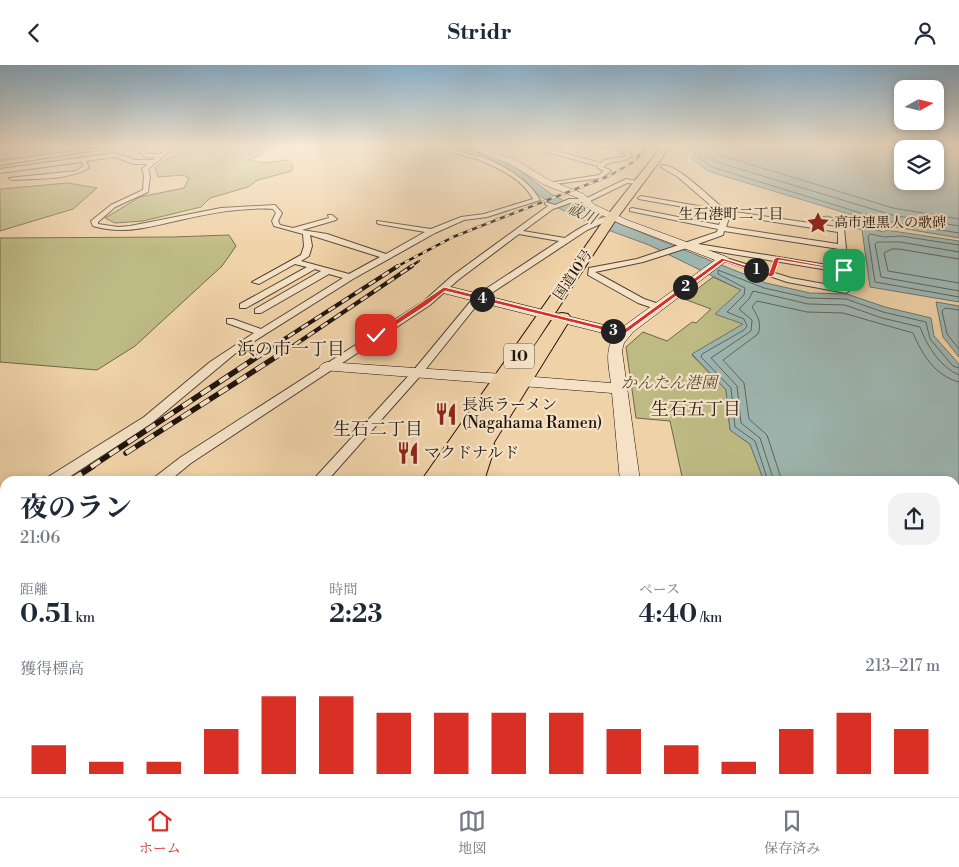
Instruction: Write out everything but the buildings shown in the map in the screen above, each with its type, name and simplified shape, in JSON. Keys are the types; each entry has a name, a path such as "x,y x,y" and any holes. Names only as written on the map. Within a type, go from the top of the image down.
{"highway":[{"name":"国道10号","path":"436,476 503,379 592,271 607,225 632,209 654,180"},
{"name":"国道10号","path":"490,430 522,381 554,317 607,225 640,182"},
{"name":"10","path":"460,476 490,430"}],"main road":[{"path":"476,476 490,430"}],"street":[{"path":"146,180 146,191 113,207 96,219 95,225 138,227 199,214 270,206 278,209 276,225 324,236 386,256"},
{"path":"518,180 533,193 536,199 553,207"},
{"path":"543,180 581,196 596,209 607,225"},
{"path":"550,184 574,180"},
{"path":"684,180 711,203 727,213"},
{"path":"166,476 327,367 425,304 455,278 553,207 569,201 586,201 626,181 640,182"},
{"path":"324,476 417,373 478,298 566,240 607,225 771,275 846,290 841,230 641,198"},
{"path":"61,476 148,420 214,364 281,319 386,256 432,231 462,218 484,216 536,199"},
{"path":"632,209 721,231 844,270"},
{"path":"714,247 727,213"},
{"path":"294,230 334,219 330,216"},
{"path":"771,275 778,248 781,221"},
{"path":"379,222 432,231"},
{"path":"592,271 611,268 683,247 721,231"},
{"path":"256,281 305,256 308,246 306,232"},
{"path":"518,232 566,240"},
{"path":"683,247 842,247"},
{"path":"294,261 350,277"},
{"path":"629,476 616,346 623,333 721,261"},
{"path":"281,319 243,306 314,266"},
{"path":"258,311 330,270"},
{"path":"592,271 641,301 659,307"},
{"path":"444,289 623,333"},
{"path":"230,321 261,333"},
{"path":"327,367 503,379"},
{"path":"522,381 620,389"}],"green space":[{"path":"188,180 258,180 248,187 210,198 201,207 143,221 115,223 105,218 140,197 184,188"},
{"path":"68,183 97,188 73,209 0,231 0,189"},
{"path":"229,235 236,246 222,266 135,346 97,370 0,362 0,238"},
{"name":"かんたん港園","path":"713,277 741,290 744,324 692,355 726,390 730,430 750,444 762,476 682,476 670,421 636,418 626,347 643,332 667,341 692,322 696,323 711,309 684,299"}],"water":[{"name":"祓川","path":"520,180 533,180 551,194 568,203 766,283 810,293 847,294 885,307 931,318 934,336 959,364 959,476 762,476 750,444 730,430 726,390 692,354 743,324 715,314 741,290 649,245 589,223 552,205"},
{"path":"737,180 894,180 894,190 944,190 944,180 959,180 959,238 889,226"},
{"path":"827,216 884,232 886,230 959,241 959,302 870,287 862,230 822,217"},
{"path":"936,302 959,306 959,357 943,337"}],"railway":[{"path":"396,267 453,237 598,180"},
{"path":"410,267 419,261"},
{"path":"261,354 398,266"},
{"path":"281,354 412,266"},
{"path":"91,467 263,353"},
{"path":"126,453 282,353"},
{"path":"78,476 93,466"}],"place":[{"name":"高市連黒人の歌碑","path":"818,223"},
{"name":"長浜ラーメン (Nagahama Ramen)","path":"446,414"},
{"name":"マクドナルド","path":"408,453"}],"district":[{"name":"生石港町二丁目","path":"731,214"},
{"name":"浜の市一丁目","path":"291,349"},
{"name":"生石五丁目","path":"696,409"},
{"name":"生石二丁目","path":"378,429"}],"route":[{"path":"376,335 425,304 444,289 623,333 724,259 771,275 777,259 844,270"}]}
